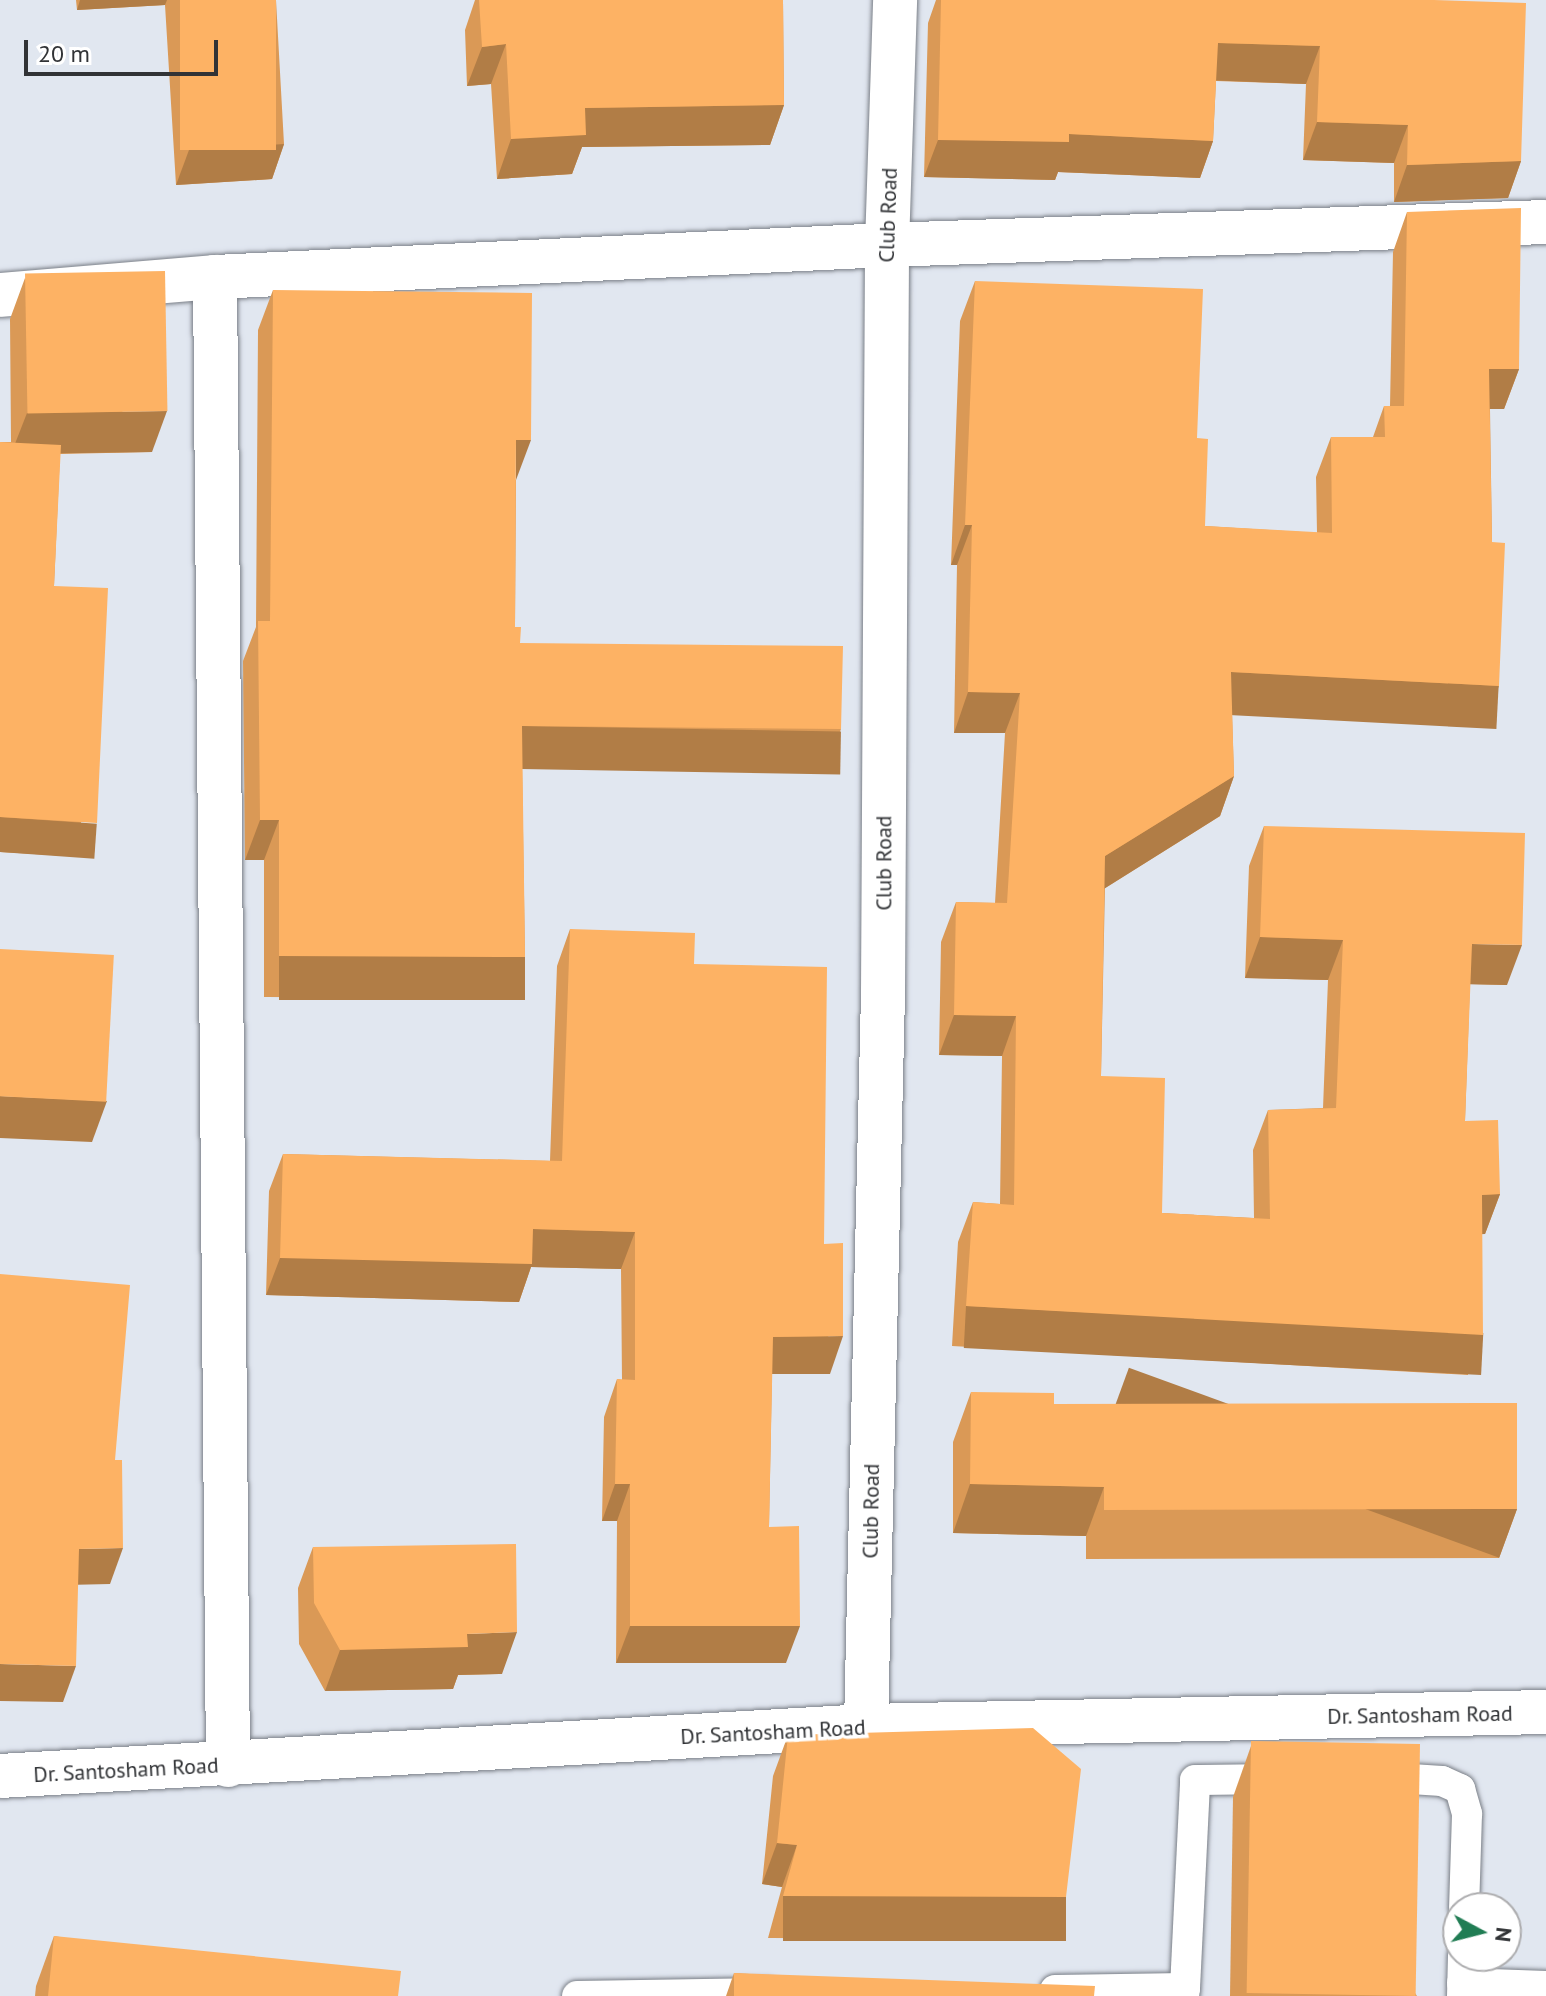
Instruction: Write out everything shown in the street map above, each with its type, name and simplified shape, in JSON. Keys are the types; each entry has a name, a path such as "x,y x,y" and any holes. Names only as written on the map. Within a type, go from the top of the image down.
{"street":[{"name":"Club Road","path":"866,1726 883,992 887,245 895,0"},
{"path":"0,295 215,277 887,245 1546,222"},
{"path":"215,277 228,1765"},
{"name":"Dr. Santosham Road","path":"0,1776 866,1726 1546,1712"}],"lane":[{"path":"1031,1990 1184,1992 1195,1780 1315,1778"},
{"path":"1345,1778 1418,1778 1460,1789 1467,1814 1465,1892"},
{"path":"1462,1978 1546,1986"},
{"path":"577,1996 797,1992"}],"building":[{"path":"180,0 276,0 276,150 180,150"},
{"path":"479,0 783,0 784,105 585,108 586,135 511,139 506,44 482,47"},
{"path":"941,0 1434,0 1526,3 1521,161 1407,165 1408,125 1317,122 1320,46 1218,43 1213,141 1069,134 1069,142 938,140"},
{"path":"1521,208 1519,369 1489,369 1492,542 1505,543 1499,686 1231,672 1234,776 1105,856 1101,1076 1165,1078 1162,1213 1270,1219 1268,1110 1336,1108 1343,940 1260,937 1264,826 1525,833 1522,945 1472,944 1465,1121 1498,1120 1500,1194 1482,1195 1483,1335 966,1306 973,1202 1014,1205 1016,1016 954,1015 956,902 1007,903 1020,693 968,692 972,525 965,525 975,281 1203,289 1197,438 1208,439 1205,526 1332,533 1331,437 1385,437 1384,406 1404,406 1407,212"},
{"path":"165,271 167,411 27,413 25,273"},
{"path":"273,290 532,293 531,440 516,440 515,627 521,627 520,643 843,646 841,729 522,726 525,957 279,956 279,820 260,820 258,621 270,621"},
{"path":"0,442 61,445 54,586 108,588 97,823 0,817"},
{"path":"570,929 695,933 694,964 827,967 824,1244 843,1243 843,1336 773,1337 769,1527 799,1526 800,1626 630,1626 630,1484 615,1484 617,1379 635,1380 635,1232 533,1229 532,1264 280,1258 283,1154 562,1161"},
{"path":"0,949 114,955 106,1102 0,1096"},
{"path":"0,1274 130,1285 115,1460 122,1460 123,1548 79,1549 76,1666 0,1664"},
{"path":"971,1392 1054,1393 1054,1404 1517,1403 1517,1509 1104,1510 1104,1487 970,1484"},
{"path":"516,1544 517,1632 467,1634 468,1647 340,1650 314,1603 313,1547"},
{"path":"1033,1728 1081,1769 1066,1897 783,1896 797,1845 777,1843 788,1735"},
{"path":"1251,1741 1420,1744 1416,1996 1247,1993"},
{"path":"54,1936 401,1971 398,1996 48,1996"},
{"path":"734,1973 1095,1986 1094,1996 734,1996"}]}
